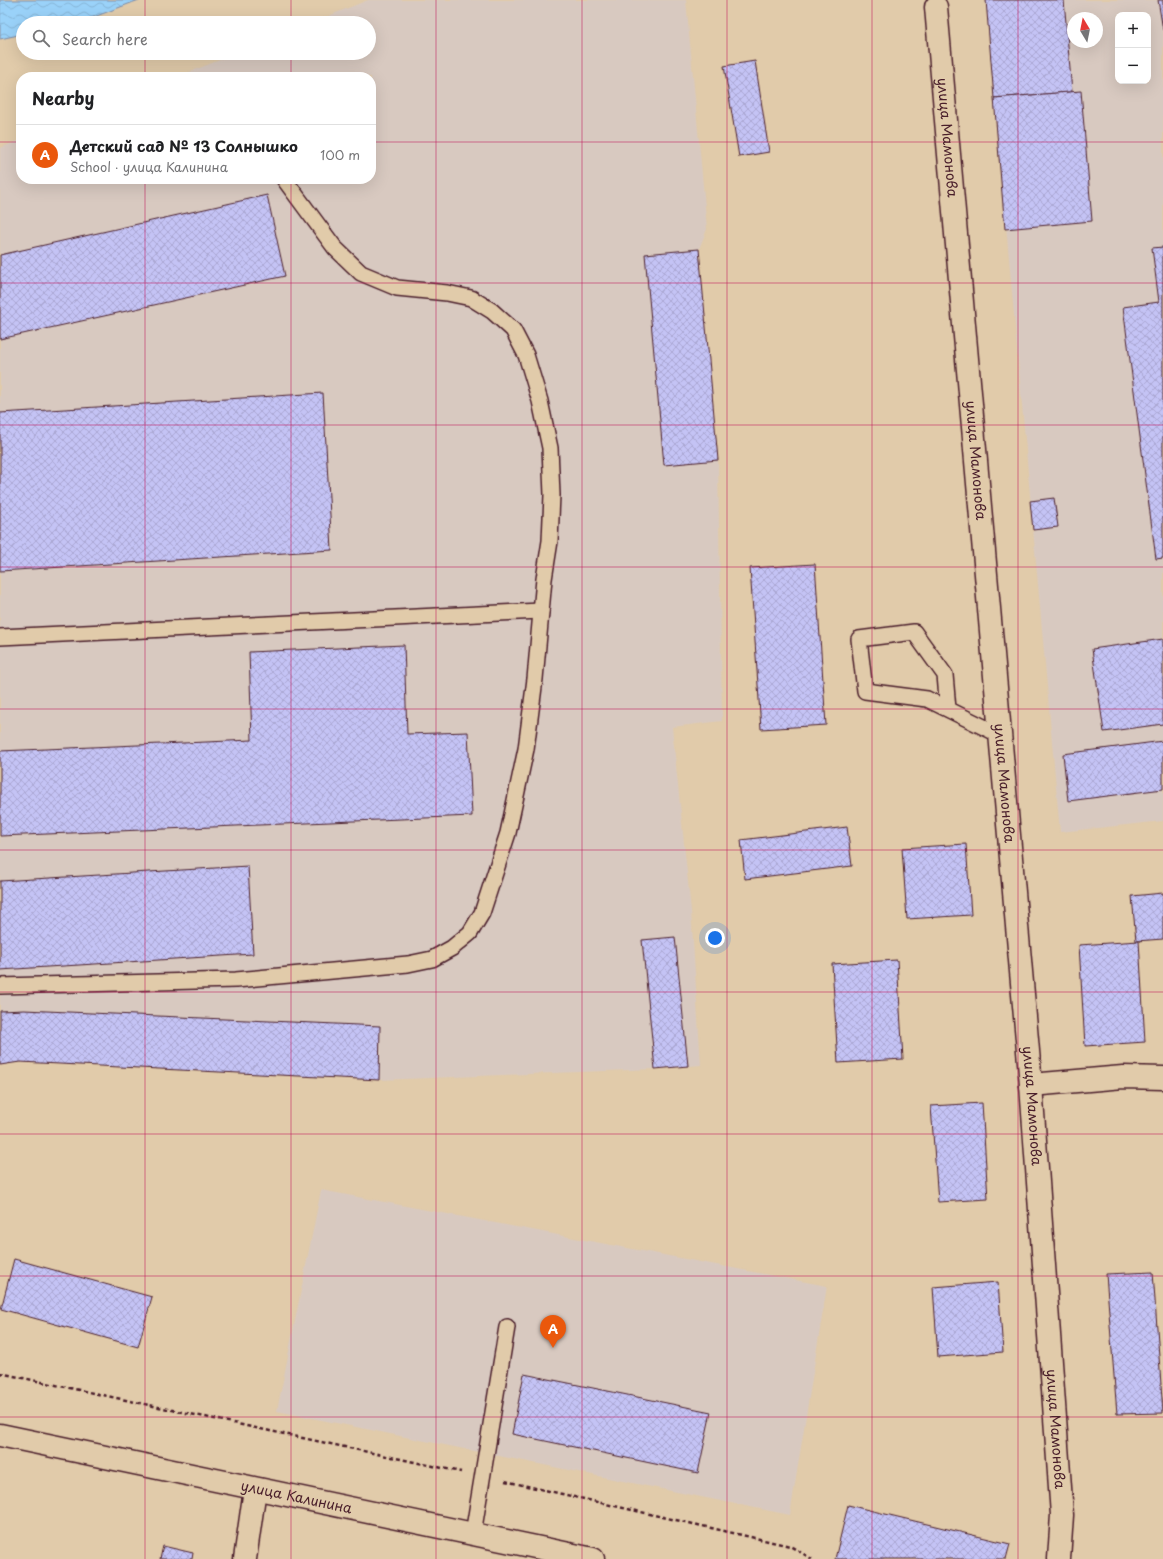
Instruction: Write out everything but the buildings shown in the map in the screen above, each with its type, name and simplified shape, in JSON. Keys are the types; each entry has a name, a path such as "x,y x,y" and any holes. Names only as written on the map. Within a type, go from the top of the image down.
{"street":[{"name":"улица Мамонова","path":"936,7 1031,1085 1062,1515 1059,1559"},
{"path":"1031,1085 1123,1077 1163,1078"},
{"name":"улица Калинина","path":"0,1435 473,1534 531,1552 593,1559"},
{"path":"245,1559 255,1489"}],"lane":[{"path":"0,986 236,980 408,964 432,959 452,948 470,933 482,913 508,832 526,749 535,679 544,579 550,541 552,495 550,448 540,401 526,355 513,330 492,311 471,298 448,293 397,288 362,273 335,248 288,184"},
{"path":"0,637 541,611"},
{"path":"948,709 945,675 914,632 859,639 865,691 927,698 948,709 1000,735"},
{"path":"473,1534 507,1327"}],"path":[{"path":"0,1373 482,1476 790,1546 812,1559"}],"shaded area":[{"path":"368,0 686,0 707,229 699,249 718,460 722,721 672,727 691,911 701,1065 655,1069 379,1080 20,1062 0,1065 0,148 16,142 16,184 376,184 376,72 190,72 220,60 376,60 376,16 328,16"},
{"path":"986,0 1163,0 1163,821 1060,832"},
{"path":"321,1190 827,1286 790,1515 277,1411"}],"water":[{"path":"0,0 139,0 97,16 16,16 16,36 0,39"}],"place":[{"name":"Детский сад № 13 Солнышко","path":"553,1348"}]}
